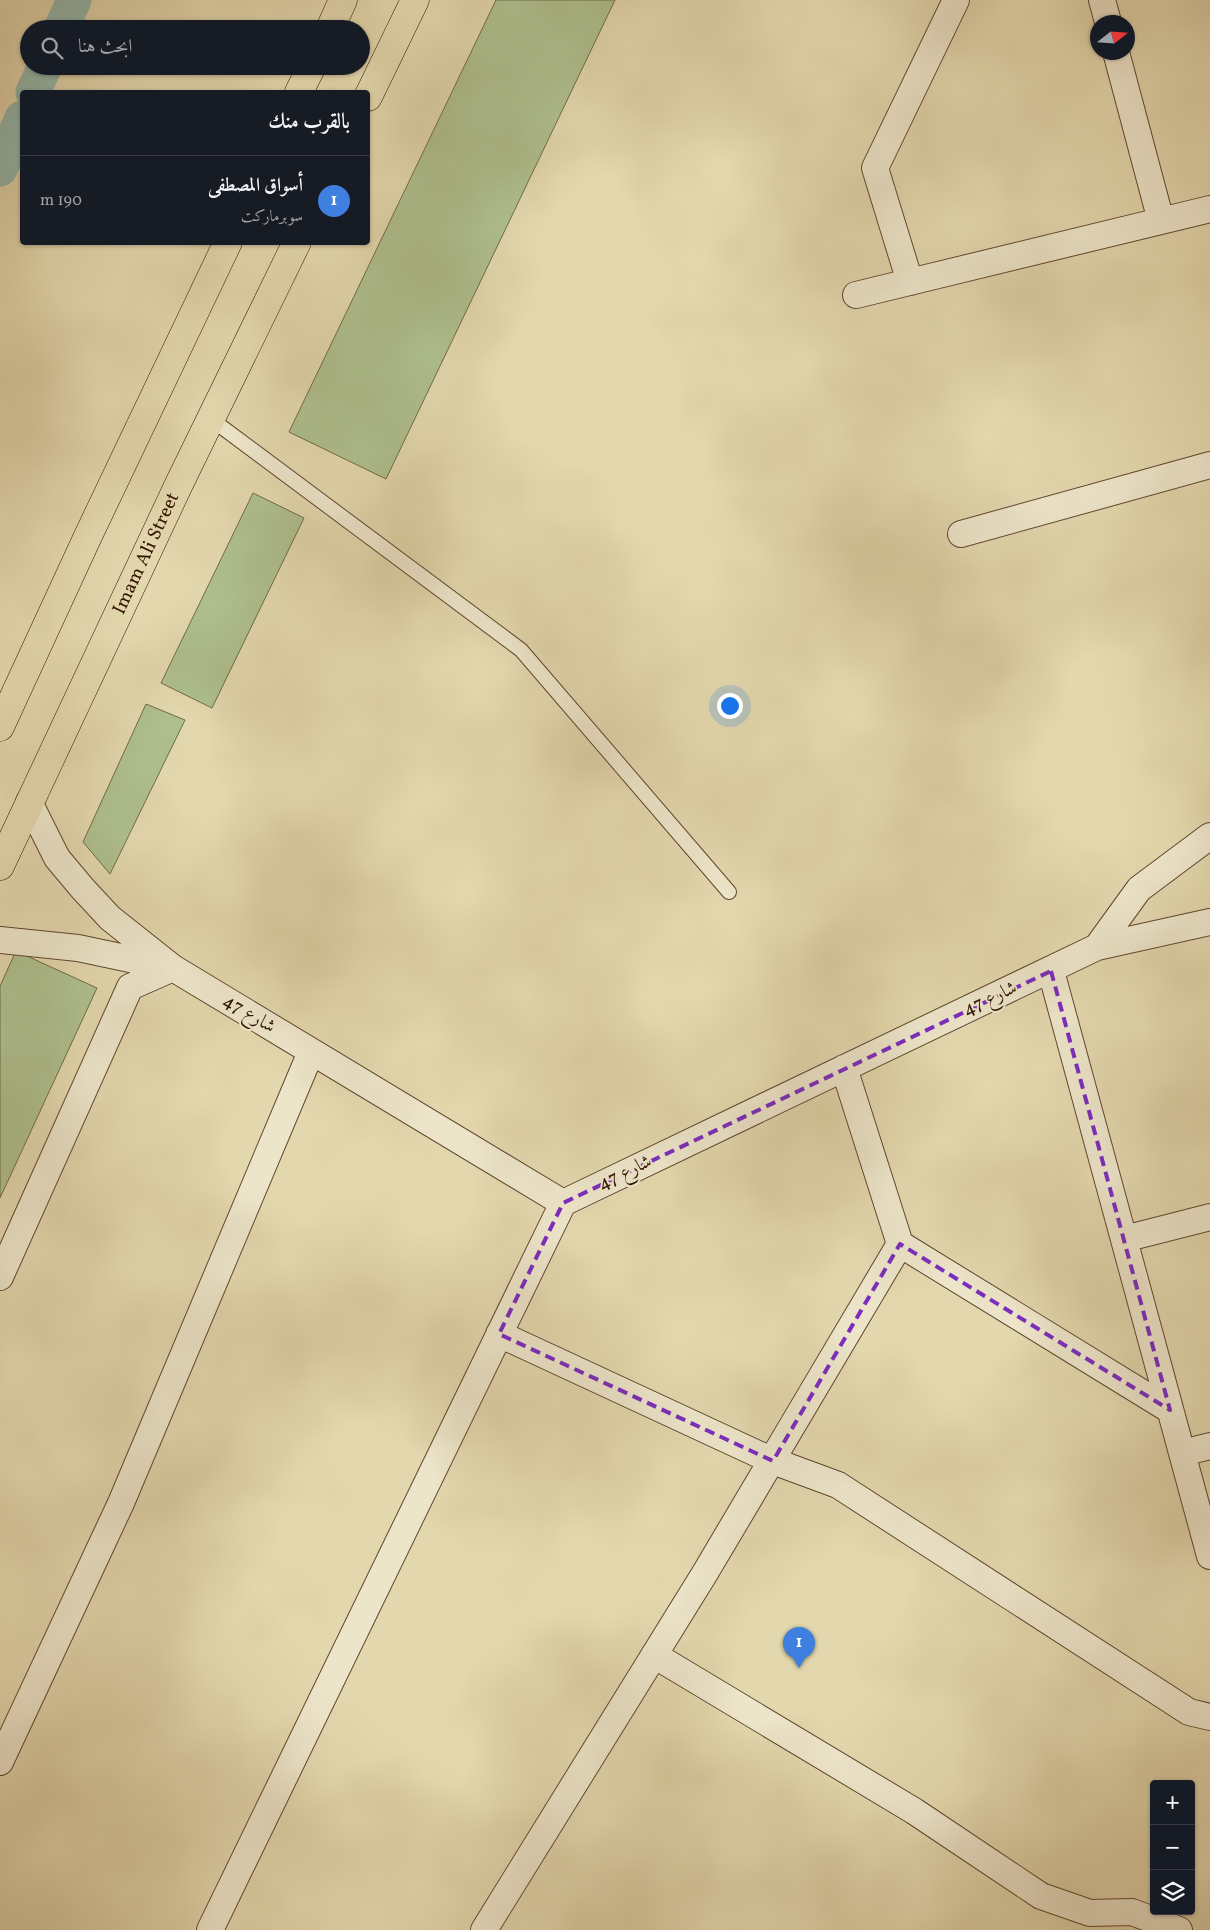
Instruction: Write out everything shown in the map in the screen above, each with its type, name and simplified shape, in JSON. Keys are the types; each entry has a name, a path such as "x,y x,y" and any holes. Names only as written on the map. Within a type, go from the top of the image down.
{"main road":[{"path":"334,20 344,0"},
{"path":"370,93 415,0"},
{"path":"300,90 308,75"},
{"path":"0,726 227,245"},
{"name":"Imam Ali Street","path":"0,866 210,419 296,245"}],"street":[{"path":"910,282 874,168 956,0"},
{"path":"1102,0 1106,15"},
{"path":"1118,60 1161,221"},
{"path":"856,295 1210,209"},
{"path":"962,534 1210,465"},
{"path":"29,802 57,858 82,889 110,918 173,968"},
{"name":"شارع 47","path":"1097,947 1139,889 1210,836"},
{"name":"شارع 47","path":"173,968 563,1203 1051,971 1097,947 1210,922"},
{"path":"0,940 78,948 173,968"},
{"path":"0,1277 130,987 173,968"},
{"path":"1051,971 1210,1556"},
{"path":"0,1762 121,1503 310,1052"},
{"path":"844,1068 900,1244 1170,1410"},
{"path":"210,1930 563,1203"},
{"path":"1124,1239 1210,1217"},
{"path":"485,1930 772,1460 900,1244"},
{"path":"499,1334 772,1460 838,1486 1189,1712 1210,1717"},
{"path":"1182,1453 1210,1446"},
{"path":"654,1655 914,1811 1041,1896 1090,1913 1132,1912 1180,1930"}],"lane":[{"path":"210,419 521,650 729,892"}],"highlighted area":[{"path":"1051,971 1170,1410 900,1244 773,1461 499,1334 563,1203"}],"green space":[{"path":"496,0 615,0 386,479 289,432"},
{"path":"253,493 304,518 212,708 161,683"},
{"path":"146,704 185,720 110,874 83,842"},
{"path":"16,951 97,988 0,1198 0,986"}],"waterway":[{"path":"65,20 74,0"},
{"path":"34,90 41,75"},
{"path":"0,169 20,123"}],"place":[{"name":"أسواق المصطفى","path":"799,1668"}]}
